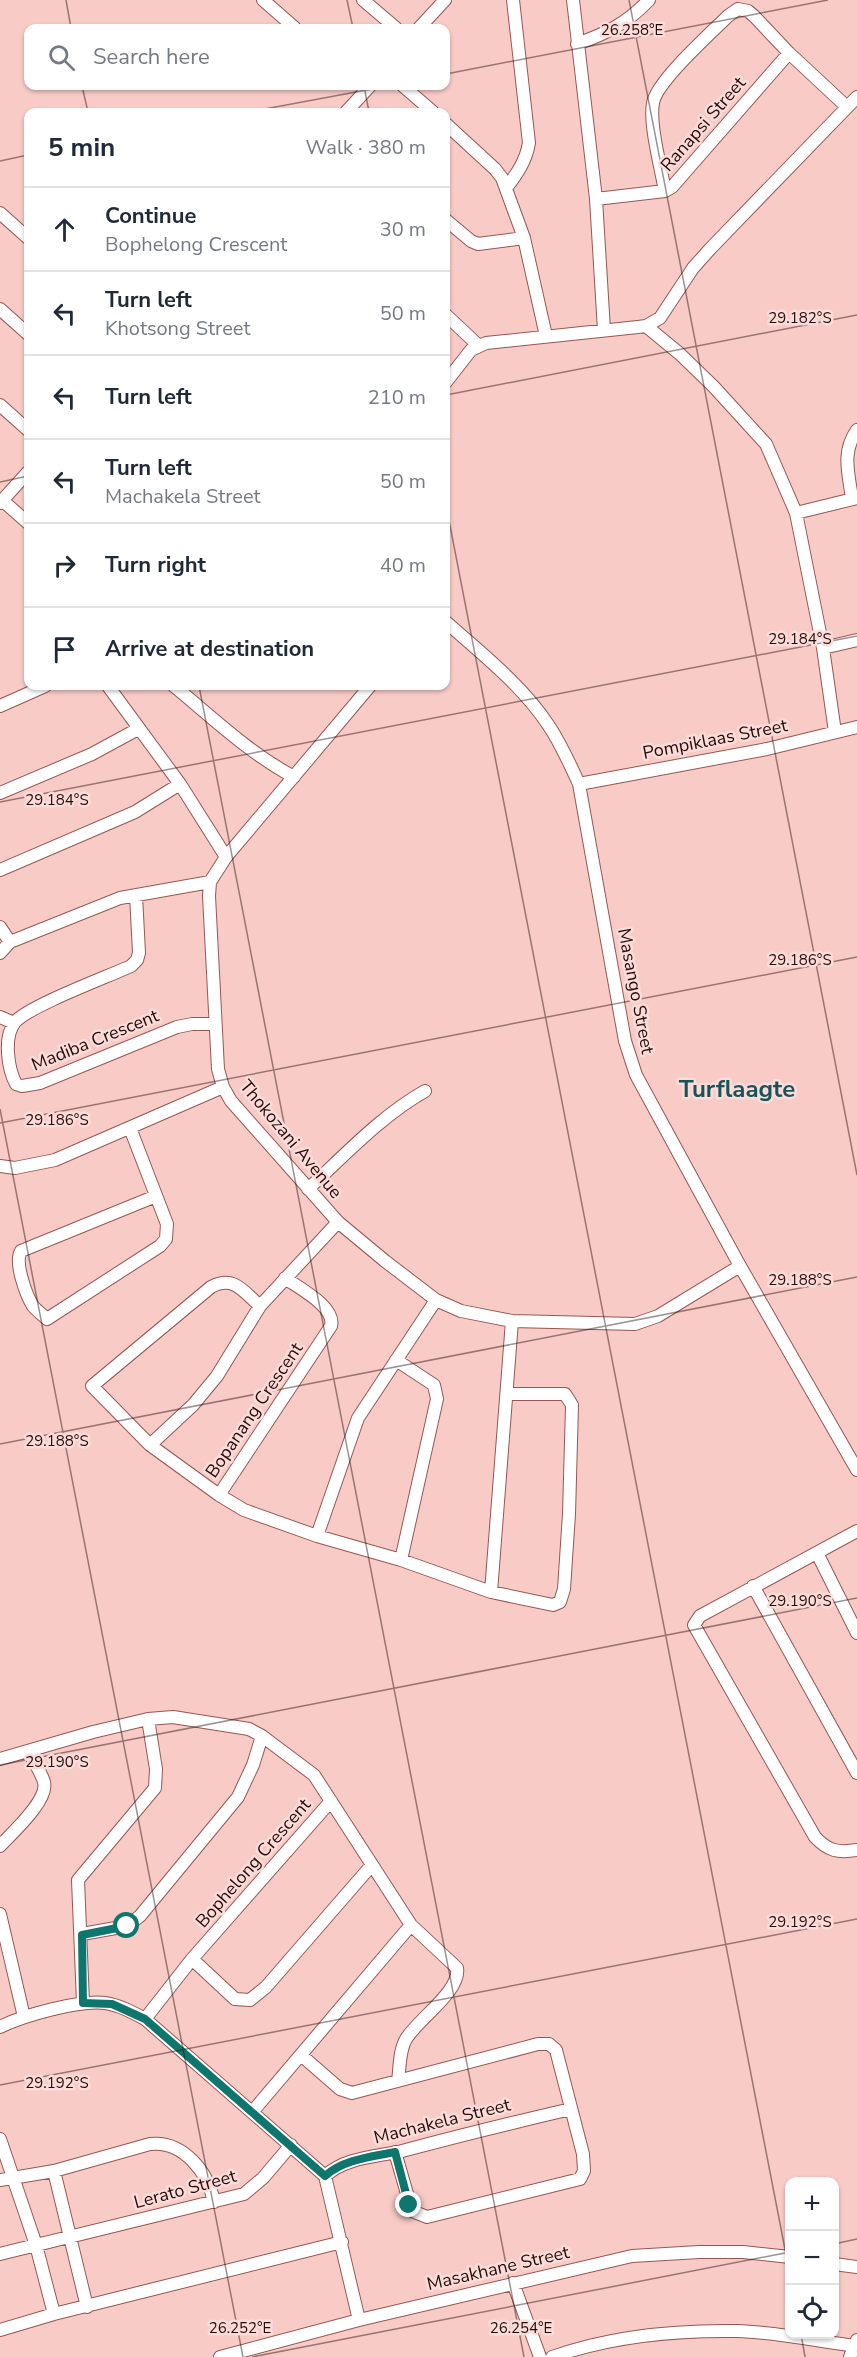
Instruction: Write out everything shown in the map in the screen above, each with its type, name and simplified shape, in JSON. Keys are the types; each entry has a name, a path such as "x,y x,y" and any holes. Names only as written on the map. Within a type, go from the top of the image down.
{"street":[{"path":"263,0 290,24"},
{"path":"363,0 391,24"},
{"path":"423,24 445,0"},
{"path":"506,188 519,171 527,154 529,143 513,0"},
{"path":"573,0 596,199 604,330"},
{"path":"577,44 614,30 648,0"},
{"path":"665,191 652,105 655,95 728,15 738,9 748,11 754,16 789,53 847,107"},
{"name":"Ranapsi Street","path":"596,199 665,191 677,183 789,53"},
{"path":"349,108 362,90"},
{"path":"408,90 428,108"},
{"path":"450,377 471,350 478,345 646,326 660,318 693,268 857,97"},
{"path":"450,128 495,169 506,188 525,238 546,336"},
{"path":"0,213 24,234"},
{"path":"450,223 478,244 525,238"},
{"path":"0,309 24,330"},
{"path":"450,319 478,345"},
{"path":"646,326 680,354 750,424 766,444 796,513 823,648 836,732"},
{"path":"0,405 24,426"},
{"path":"796,513 855,499 846,453 857,430"},
{"path":"24,476 1,501 24,520"},
{"name":"Masango Street","path":"450,626 510,679 530,701 550,727 579,784 625,1041 636,1075 740,1266 857,1470"},
{"path":"823,648 857,640"},
{"path":"0,706 36,690"},
{"path":"111,690 180,784 226,857"},
{"path":"179,690 249,749 294,777"},
{"path":"0,953 10,942 99,906 136,895 210,882 226,857 367,690"},
{"name":"Pompiklaas Street","path":"579,784 767,749 857,727"},
{"path":"0,793 92,754 138,729"},
{"path":"0,870 135,812 180,784"},
{"name":"Thokozani Avenue","path":"210,882 215,1024 218,1069 223,1087 231,1101 338,1222 436,1300 461,1311 512,1321 636,1324 658,1316 740,1266"},
{"path":"0,1017 14,1023 35,1008 130,966 137,960 139,953 136,895"},
{"path":"0,927 10,942"},
{"name":"Madiba Crescent","path":"14,1023 9,1035 8,1048 13,1079 16,1084 22,1086 40,1083 177,1027 192,1024 215,1024"},
{"path":"0,1166 15,1168 55,1161 223,1087"},
{"path":"308,1189 375,1128 409,1100 425,1091"},
{"path":"130,1128 167,1224 166,1239 160,1246 47,1319 38,1311 29,1298 18,1264 21,1251 156,1196"},
{"path":"150,1445 193,1405 217,1376 260,1306 338,1222"},
{"name":"Bopanang Crescent","path":"260,1306 237,1286 229,1282 219,1283 211,1287 92,1386 150,1445 219,1495 331,1326 329,1311 285,1278"},
{"path":"317,1536 358,1418 436,1300"},
{"path":"491,1592 512,1321"},
{"path":"396,1360 434,1385 437,1399 402,1560"},
{"path":"219,1495 244,1510 317,1536 402,1560 491,1592 553,1605 560,1602 564,1589 572,1405 565,1394 507,1394"},
{"path":"857,1531 753,1586 700,1616 694,1622 695,1630 815,1837 829,1850 846,1852 857,1850"},
{"path":"817,1553 857,1633"},
{"path":"753,1586 857,1773"},
{"name":"Bophelong Crescent","path":"0,1759 93,1732 148,1719 173,1717 230,1725 262,1736 314,1775 332,1801 192,1959 145,2019"},
{"path":"83,2003 78,1880 155,1788 156,1769 148,1719"},
{"path":"82,1935 127,1926 140,1916 238,1797 253,1765 262,1736"},
{"path":"0,1846 39,1802 44,1791 44,1783 29,1752"},
{"path":"332,1801 371,1866 411,1925 456,1964 457,1981 407,2037 401,2049 398,2080"},
{"path":"192,1959 236,1999 250,2000 266,1987 371,1866"},
{"path":"0,1914 24,2017"},
{"path":"253,2111 411,1925"},
{"path":"0,2027 24,2017 83,2003 112,2004 145,2019 325,2176 359,2320"},
{"path":"301,2055 345,2092 352,2093 546,2043 552,2046 558,2055 584,2165 584,2175 580,2179 427,2217 412,2211 395,2152"},
{"name":"Machakela Street","path":"325,2176 346,2162 571,2109"},
{"path":"0,2139 36,2245 54,2314"},
{"path":"0,2180 54,2171 150,2144 166,2144 188,2157 201,2171 210,2185 214,2202"},
{"name":"Lerato Street","path":"0,2254 244,2194 252,2189 291,2145"},
{"path":"54,2171 87,2307"},
{"path":"0,2330 54,2314 342,2242"},
{"name":"Masakhane Street","path":"220,2357 359,2320 616,2259 656,2253 742,2252 785,2257"},
{"path":"839,2265 857,2267"},
{"path":"513,2283 540,2357"},
{"path":"552,2357 591,2344 647,2334 738,2331 854,2347"}],"district":[{"name":"Turflaagte","path":"737,1089"}],"route":[{"path":"127,1926 82,1935 83,2003 112,2004 145,2019 325,2176 346,2162 395,2152 409,2205"}]}
